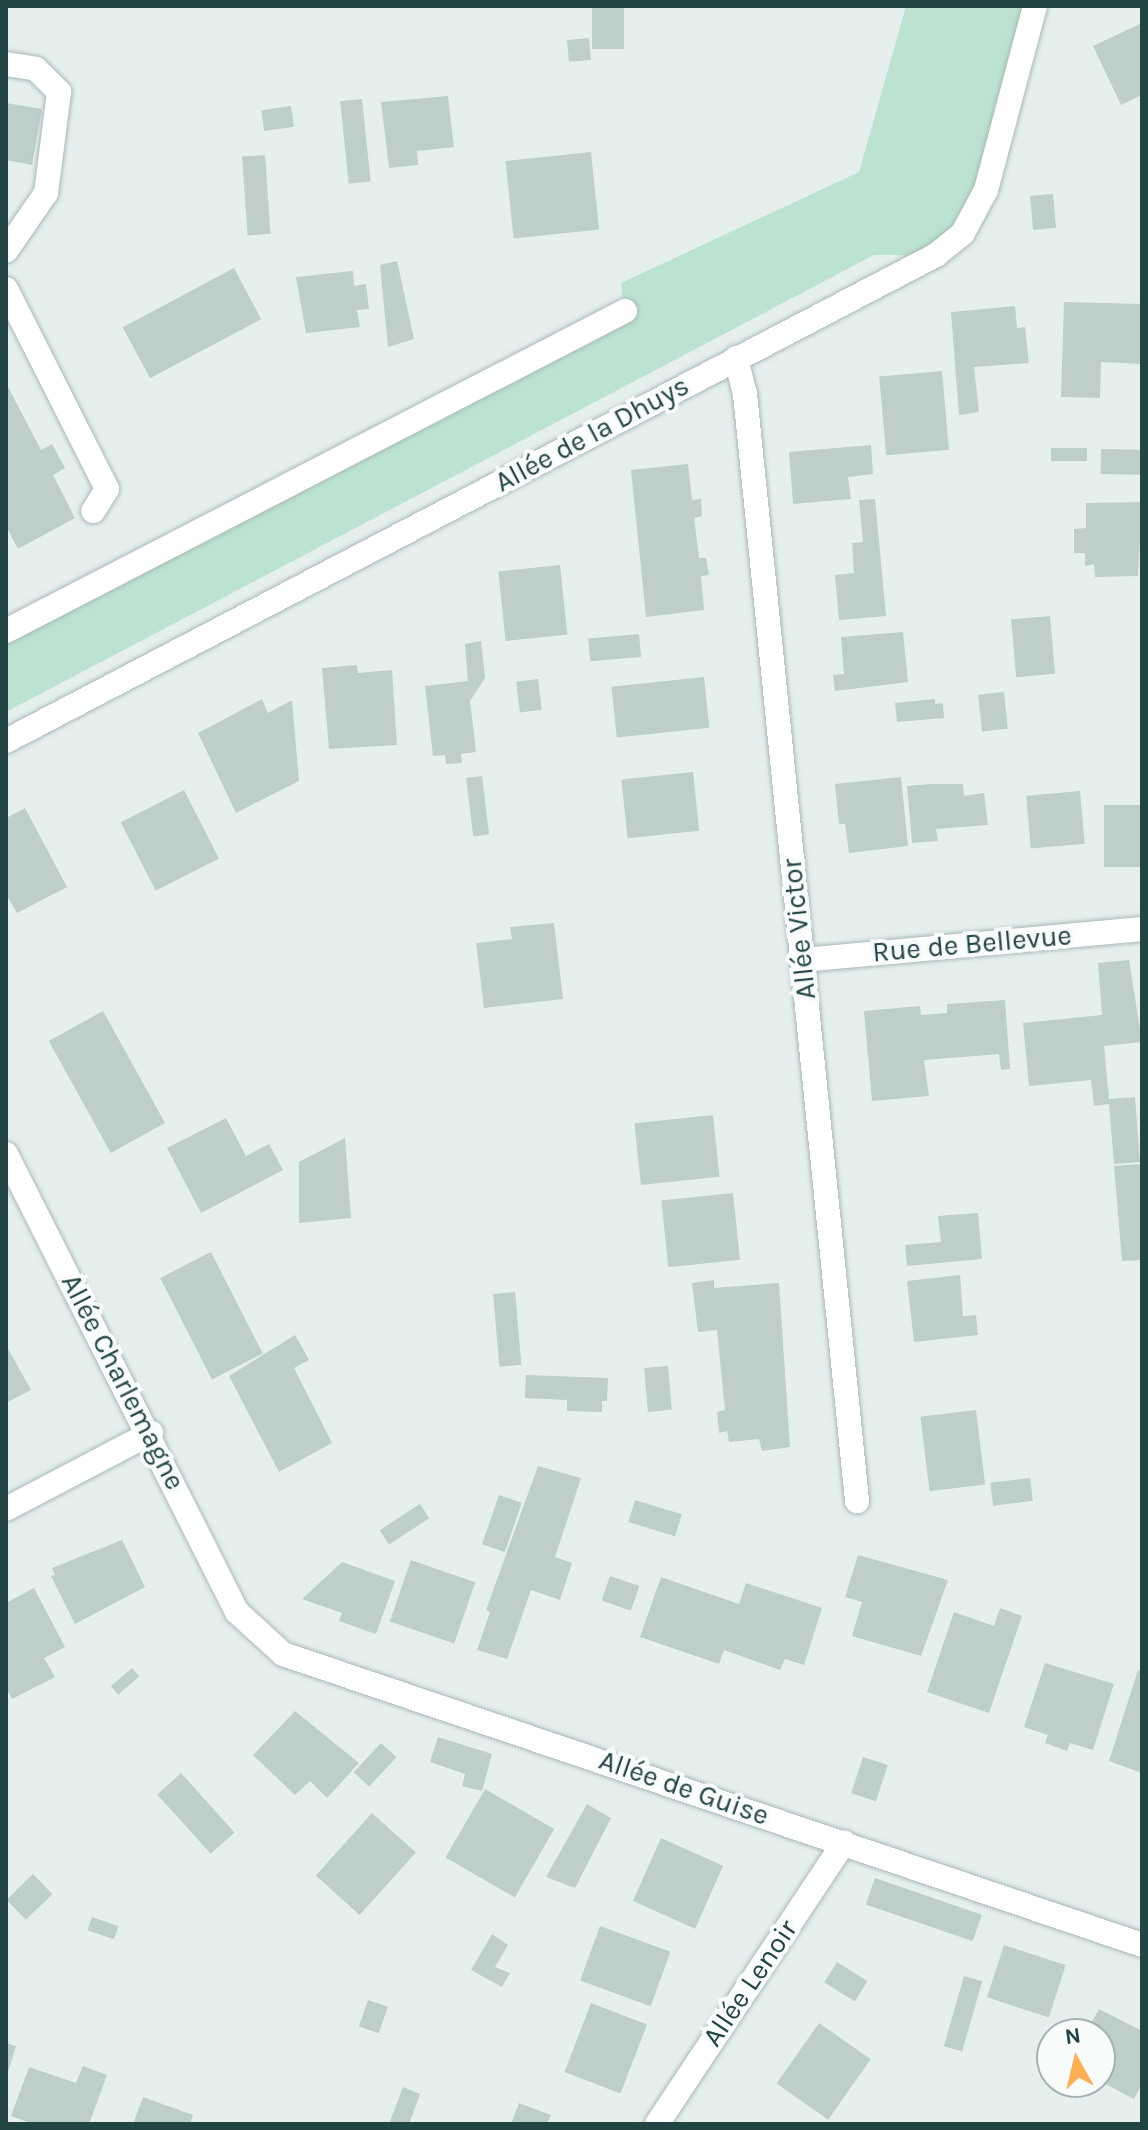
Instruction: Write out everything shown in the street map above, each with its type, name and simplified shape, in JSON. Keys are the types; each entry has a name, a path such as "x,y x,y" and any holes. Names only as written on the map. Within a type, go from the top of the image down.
{"street":[{"name":"Allée de la Dhuys","path":"6,741 936,255 963,233 986,190 1035,6"},
{"path":"6,46 59,92 46,193 6,251"},
{"path":"6,64 36,69"},
{"path":"6,289 107,489 93,511"},
{"path":"6,631 625,311"},
{"name":"Allée Victor","path":"736,358 745,394 857,1501"},
{"name":"Rue de Bellevue","path":"802,960 1142,929"},
{"name":"Allée Charlemagne","path":"6,1154 151,1433 237,1612"},
{"path":"6,1509 151,1433"},
{"name":"Allée de Guise","path":"237,1612 283,1654 1142,1945"},
{"name":"Allée Lenoir","path":"657,2124 844,1843"}],"green space":[{"path":"906,6 1035,6 986,190 936,255 874,255 6,712 6,631 624,311 621,283 859,172"}],"building":[{"path":"592,6 624,6 624,49 592,49"},
{"path":"1142,23 1142,95 1121,105 1093,46"},
{"path":"589,38 591,60 569,62 567,40"},
{"path":"448,96 454,147 417,151 418,165 389,168 381,102"},
{"path":"362,99 371,182 349,184 340,101"},
{"path":"6,103 42,109 32,165 6,160"},
{"path":"291,106 294,127 264,131 261,110"},
{"path":"591,152 599,230 514,239 505,161"},
{"path":"265,155 271,234 248,235 242,157"},
{"path":"1053,194 1056,228 1033,230 1030,196"},
{"path":"397,261 414,339 388,347 380,265"},
{"path":"234,268 261,319 150,378 123,327"},
{"path":"353,271 354,286 366,284 369,309 357,310 360,327 306,333 296,277"},
{"path":"1064,302 1142,304 1142,364 1101,362 1100,398 1061,397"},
{"path":"1015,306 1017,328 1025,327 1029,363 974,367 979,412 959,415 951,312"},
{"path":"942,371 949,450 886,455 879,376"},
{"path":"6,383 41,450 52,444 65,468 53,475 75,518 18,549 6,526"},
{"path":"871,445 873,474 848,477 851,499 793,504 789,452"},
{"path":"1051,448 1087,448 1087,461 1051,461"},
{"path":"1101,449 1142,450 1142,475 1101,474"},
{"path":"688,464 692,500 701,499 702,516 694,518 699,558 706,558 709,575 701,576 704,610 646,617 631,470"},
{"path":"875,499 886,616 839,620 835,575 854,573 852,543 863,542 859,500"},
{"path":"1142,502 1138,576 1095,577 1094,564 1085,566 1085,553 1074,553 1074,529 1086,528 1086,503"},
{"path":"560,565 567,635 506,641 498,571"},
{"path":"1050,616 1055,674 1016,677 1011,619"},
{"path":"903,632 908,682 835,691 833,675 844,674 841,637"},
{"path":"639,634 641,657 590,661 588,638"},
{"path":"481,641 485,678 470,701 476,752 461,754 462,763 446,764 445,755 433,756 425,686 468,681 465,644"},
{"path":"357,665 358,673 392,670 397,745 329,749 322,668"},
{"path":"704,677 709,728 617,737 612,687"},
{"path":"538,679 542,710 520,712 516,682"},
{"path":"1004,692 1008,729 982,732 978,695"},
{"path":"262,699 268,713 292,700 299,781 236,813 198,733"},
{"path":"935,699 935,704 943,703 944,718 897,722 895,703"},
{"path":"693,772 699,831 628,838 621,780"},
{"path":"482,776 489,835 473,837 466,778"},
{"path":"901,777 908,846 849,853 845,824 839,824 835,784"},
{"path":"963,784 964,796 984,793 988,825 936,829 938,841 912,843 907,786"},
{"path":"184,790 219,859 156,891 121,822"},
{"path":"1080,791 1085,844 1031,849 1026,796"},
{"path":"1104,805 1142,805 1142,867 1104,867"},
{"path":"25,808 67,887 17,913 6,894 6,818"},
{"path":"554,923 563,999 484,1008 476,943 512,939 510,927"},
{"path":"1129,960 1142,1042 1104,1046 1109,1099 1135,1097 1140,1162 1114,1164 1109,1104 1094,1106 1091,1080 1029,1086 1023,1023 1102,1015 1098,963"},
{"path":"1005,1000 1010,1069 1001,1070 999,1054 924,1060 929,1096 872,1101 864,1011 920,1006 921,1015 947,1013 947,1004"},
{"path":"103,1011 165,1123 111,1153 49,1041"},
{"path":"713,1115 719,1177 641,1185 634,1123"},
{"path":"226,1118 246,1156 269,1144 283,1170 201,1213 167,1148"},
{"path":"345,1138 351,1218 299,1223 299,1162"},
{"path":"1142,1164 1142,1260 1122,1261 1114,1166"},
{"path":"733,1193 740,1260 668,1267 661,1201"},
{"path":"978,1213 982,1259 907,1266 905,1245 941,1242 938,1216"},
{"path":"211,1252 263,1354 212,1379 160,1278"},
{"path":"960,1275 963,1316 976,1315 978,1335 914,1342 907,1281"},
{"path":"714,1280 714,1288 779,1283 790,1447 762,1451 759,1439 729,1442 727,1431 719,1433 717,1412 725,1410 717,1330 698,1332 692,1283"},
{"path":"515,1292 521,1365 499,1367 493,1294"},
{"path":"295,1335 309,1360 294,1368 332,1443 279,1472 229,1376"},
{"path":"6,1345 31,1390 6,1403"},
{"path":"668,1366 672,1410 648,1412 644,1368"},
{"path":"526,1375 608,1378 607,1401 602,1401 602,1412 567,1411 567,1400 525,1398"},
{"path":"976,1410 985,1484 930,1491 920,1417"},
{"path":"538,1466 581,1478 555,1557 572,1563 560,1600 531,1590 507,1659 477,1650 490,1612 486,1610"},
{"path":"1030,1478 1033,1501 993,1506 990,1483"},
{"path":"499,1495 522,1503 505,1552 482,1544"},
{"path":"635,1500 682,1514 675,1536 628,1522"},
{"path":"420,1504 429,1518 389,1544 380,1530"},
{"path":"122,1540 145,1587 75,1624 51,1576 55,1575 52,1568"},
{"path":"858,1555 948,1580 921,1656 852,1636 862,1602 845,1597"},
{"path":"411,1560 475,1582 454,1644 390,1621"},
{"path":"342,1562 395,1581 376,1634 339,1621 342,1613 302,1599"},
{"path":"610,1576 639,1586 631,1611 602,1601"},
{"path":"661,1577 739,1604 746,1583 822,1608 804,1665 785,1659 780,1670 724,1650 719,1664 640,1637"},
{"path":"34,1588 65,1647 44,1658 55,1677 12,1699 6,1688 6,1603"},
{"path":"1000,1608 1022,1616 989,1713 927,1692 954,1612 994,1626"},
{"path":"1045,1663 1114,1684 1093,1750 1070,1743 1067,1751 1045,1743 1048,1735 1024,1727"},
{"path":"132,1668 139,1676 118,1695 111,1686"},
{"path":"1138,1670 1142,1671 1142,1773 1109,1761"},
{"path":"295,1711 359,1763 327,1798 310,1781 295,1795 253,1755"},
{"path":"438,1737 492,1754 482,1791 462,1786 465,1774 430,1762"},
{"path":"381,1743 396,1757 369,1787 354,1772"},
{"path":"863,1757 888,1765 876,1801 851,1793"},
{"path":"181,1773 235,1832 211,1854 157,1794"},
{"path":"485,1789 554,1829 515,1897 446,1857"},
{"path":"587,1804 611,1818 575,1888 546,1877"},
{"path":"372,1813 416,1852 360,1915 316,1875"},
{"path":"661,1838 723,1866 695,1929 633,1901"},
{"path":"33,1874 52,1894 26,1920 6,1900"},
{"path":"875,1878 982,1915 973,1941 866,1904"},
{"path":"92,1917 118,1926 114,1939 87,1930"},
{"path":"600,1926 670,1952 651,2006 580,1981"},
{"path":"492,1934 508,1945 495,1967 510,1973 502,1987 471,1970"},
{"path":"1004,1945 1066,1965 1049,2017 987,1997"},
{"path":"837,1962 868,1981 855,2001 824,1982"},
{"path":"964,1976 982,1981 962,2051 944,2046"},
{"path":"368,2000 388,2007 379,2033 359,2026"},
{"path":"591,2003 647,2025 620,2094 564,2072"},
{"path":"1099,2009 1142,2031 1142,2084 1134,2099 1116,2089 1116,2018 1094,2018"},
{"path":"819,2023 871,2059 828,2120 777,2084"},
{"path":"6,2043 16,2046 7,2075 6,2075"},
{"path":"83,2066 107,2075 89,2124 33,2124 11,2116 29,2067 76,2083"},
{"path":"403,2087 420,2094 409,2124 389,2124"},
{"path":"143,2097 193,2115 190,2124 133,2124"},
{"path":"519,2103 551,2115 547,2124 511,2124"}]}
